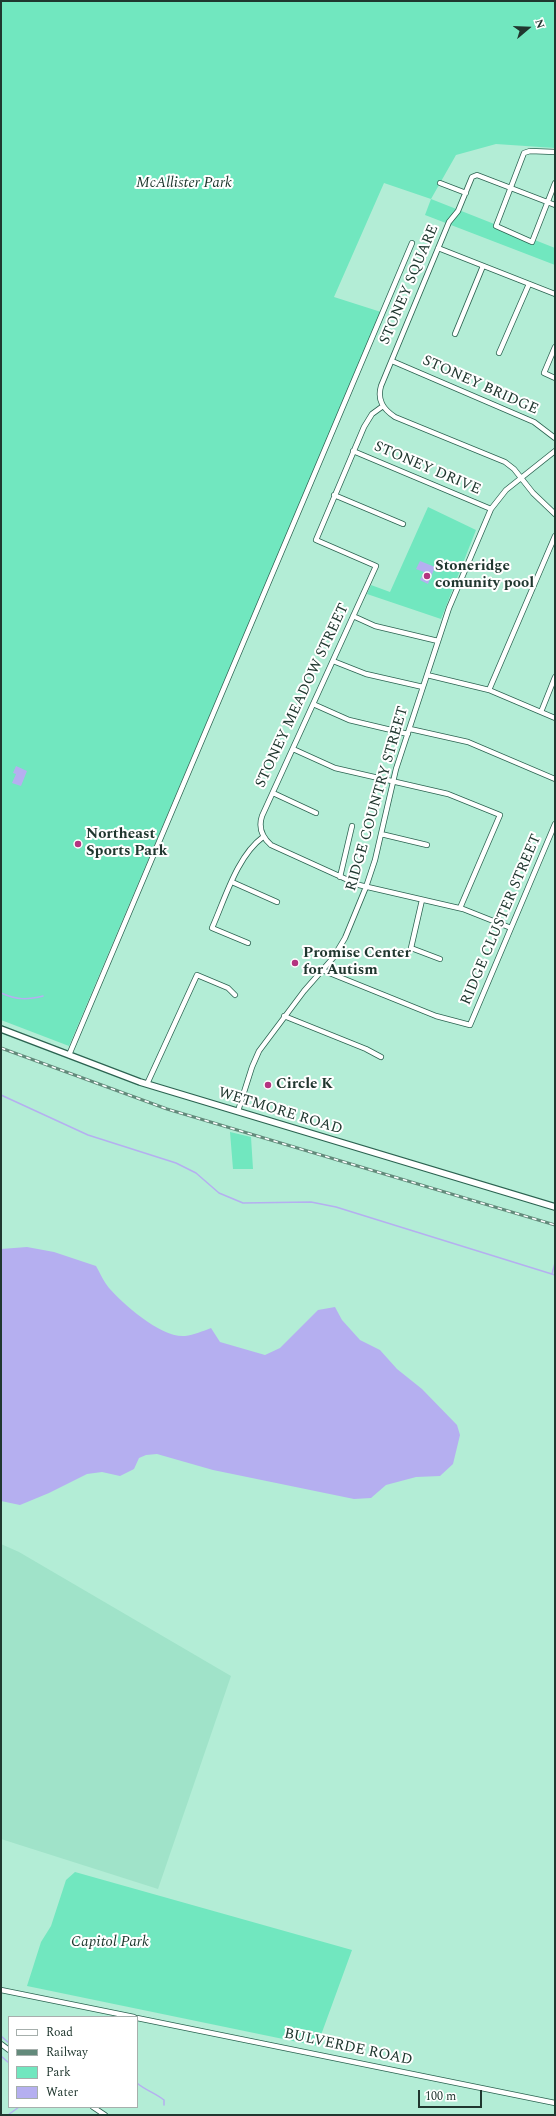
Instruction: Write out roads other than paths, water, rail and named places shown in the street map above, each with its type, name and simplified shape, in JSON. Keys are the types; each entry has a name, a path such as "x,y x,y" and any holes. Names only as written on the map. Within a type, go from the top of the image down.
{"main road":[{"name":"WETMORE ROAD","path":"1,1029 147,1084 555,1207"}],"street":[{"path":"555,152 526,151 496,226 532,242 555,183"},
{"name":"STONEY SQUARE","path":"383,406 380,391 438,248 450,222 458,211 474,175 510,188"},
{"path":"440,183 466,193"},
{"path":"510,188 555,205"},
{"path":"69,1054 412,243"},
{"path":"438,248 555,294"},
{"path":"455,334 483,266"},
{"path":"499,353 529,284"},
{"path":"555,347 544,373 555,378"},
{"name":"STONEY BRIDGE","path":"392,361 534,422 555,438"},
{"path":"403,524 334,495 367,421 372,414 383,406 395,417 505,462 533,493 555,514"},
{"name":"STONEY DRIVE","path":"353,451 491,509"},
{"name":"RIDGE COUNTRY STREET","path":"238,1111 255,1058 284,1016 322,970 334,958 345,938 366,887 381,834 392,781 438,641 491,509 500,496 555,451"},
{"name":"STONEY MEADOW STREET","path":"263,837 260,829 261,818 376,566 316,540 334,495"},
{"path":"490,690 555,536"},
{"path":"353,616 375,626 438,641"},
{"path":"333,661 366,674 423,687"},
{"path":"427,675 490,690 555,718"},
{"path":"541,712 555,678"},
{"path":"313,704 349,720 468,742 555,779"},
{"path":"293,749 335,768 455,796 500,815 460,908"},
{"path":"272,793 316,813"},
{"name":"RIDGE CLUSTER STREET","path":"322,970 436,1016 470,1025 555,824"},
{"path":"340,877 352,826"},
{"path":"381,834 427,845"},
{"path":"248,943 212,928 248,850 263,837 277,848 340,877 366,887 460,908 511,928"},
{"path":"232,882 277,902"},
{"path":"422,900 411,948 440,959"},
{"path":"147,1084 197,975 228,988 235,995"},
{"path":"284,1016 366,1049 381,1057"},
{"path":"1,1990 129,2016"},
{"name":"BULVERDE ROAD","path":"138,2018 555,2103"},
{"path":"94,2108 105,2115"}],"water":[{"name":"Stoneridge comunity pool","path":"420,561 435,567 428,584 420,580 424,572 416,569"},
{"path":"16,766 27,771 21,786 12,783 16,774 13,773"},
{"path":"27,1247 54,1252 96,1266 107,1286 123,1303 143,1319 165,1332 185,1336 211,1328 220,1342 265,1355 280,1348 318,1310 335,1307 342,1320 360,1340 380,1350 397,1369 422,1389 457,1425 460,1435 453,1464 440,1476 416,1477 386,1485 371,1498 354,1499 213,1470 157,1454 146,1455 139,1458 134,1469 120,1476 102,1472 87,1474 49,1493 20,1505 1,1501 1,1249"}],"waterway":[{"path":"1,993 22,999 43,996"},
{"path":"1,1095 88,1135 176,1163 196,1173 219,1193 243,1203 311,1202 336,1207 555,1275"},
{"path":"552,1274 555,1263"},
{"path":"1,2036 8,2042"},
{"path":"1,2056 8,2062"},
{"path":"138,2084 164,2100 164,2105"},
{"path":"8,2115 18,2108"}],"railway":[{"path":"1,1048 167,1109 555,1225"}],"place":[{"name":"Stoneridge comunity pool","path":"427,576"},
{"name":"Northeast Sports Park","path":"78,844"},
{"name":"Promise Center for Autism","path":"295,963"},
{"name":"Circle K","path":"268,1085"}],"park label":[{"name":"McAllister Park","path":"184,184"},
{"name":"Capitol Park","path":"110,1943"}]}
